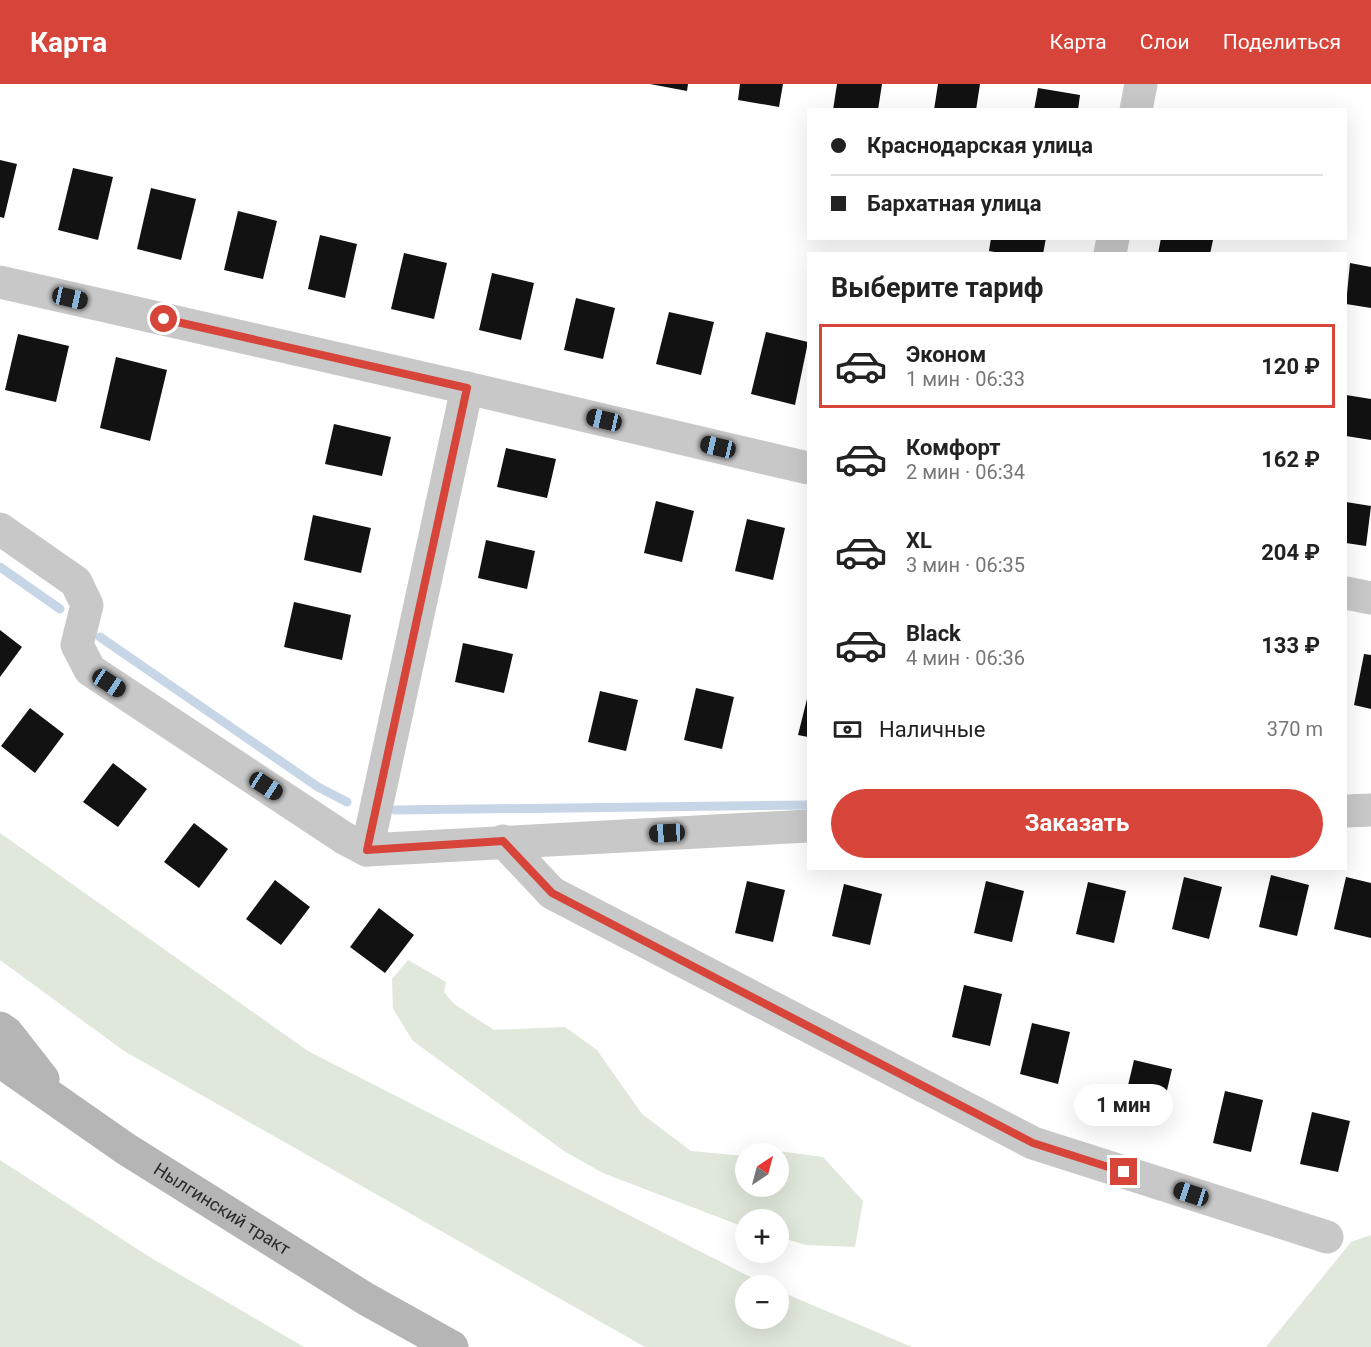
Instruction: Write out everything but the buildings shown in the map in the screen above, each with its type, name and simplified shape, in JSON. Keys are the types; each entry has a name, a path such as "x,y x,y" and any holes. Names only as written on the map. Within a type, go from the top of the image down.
{"main road":[{"path":"0,1028 7,1033 64,1106"},
{"name":"Нылгинский тракт","path":"0,1061 126,1149 366,1299 452,1347"}],"street":[{"path":"1136,108 1141,84"},
{"path":"0,282 807,468"},
{"path":"367,850 467,388"},
{"path":"0,529 76,582 87,605 77,645 90,670 344,838 367,850 807,826"},
{"path":"1347,593 1371,598"},
{"path":"1347,811 1371,810"},
{"path":"503,841 552,893 1033,1143 1327,1237"}],"shaded area":[{"path":"0,833 308,1051 746,1275 735,1275 735,1329 789,1329 789,1295 912,1347 645,1347 124,1051 0,960"},
{"path":"408,960 446,982 444,992 454,1004 494,1030 565,1027 597,1050 642,1114 691,1151 735,1155 735,1197 789,1197 789,1152 823,1157 863,1201 855,1247 806,1245 789,1240 789,1209 735,1209 735,1224 603,1173 564,1151 413,1041 393,1009 392,979"},
{"path":"0,1160 148,1256 304,1347 0,1347"},
{"path":"1371,1235 1371,1347 1266,1347 1351,1242"}],"waterway":[{"path":"0,567 60,609"},
{"path":"100,637 318,787 347,802"},
{"path":"395,810 807,805"}],"route":[{"path":"164,319 467,388 367,850 503,841 552,893 1033,1143 1124,1172"}]}
